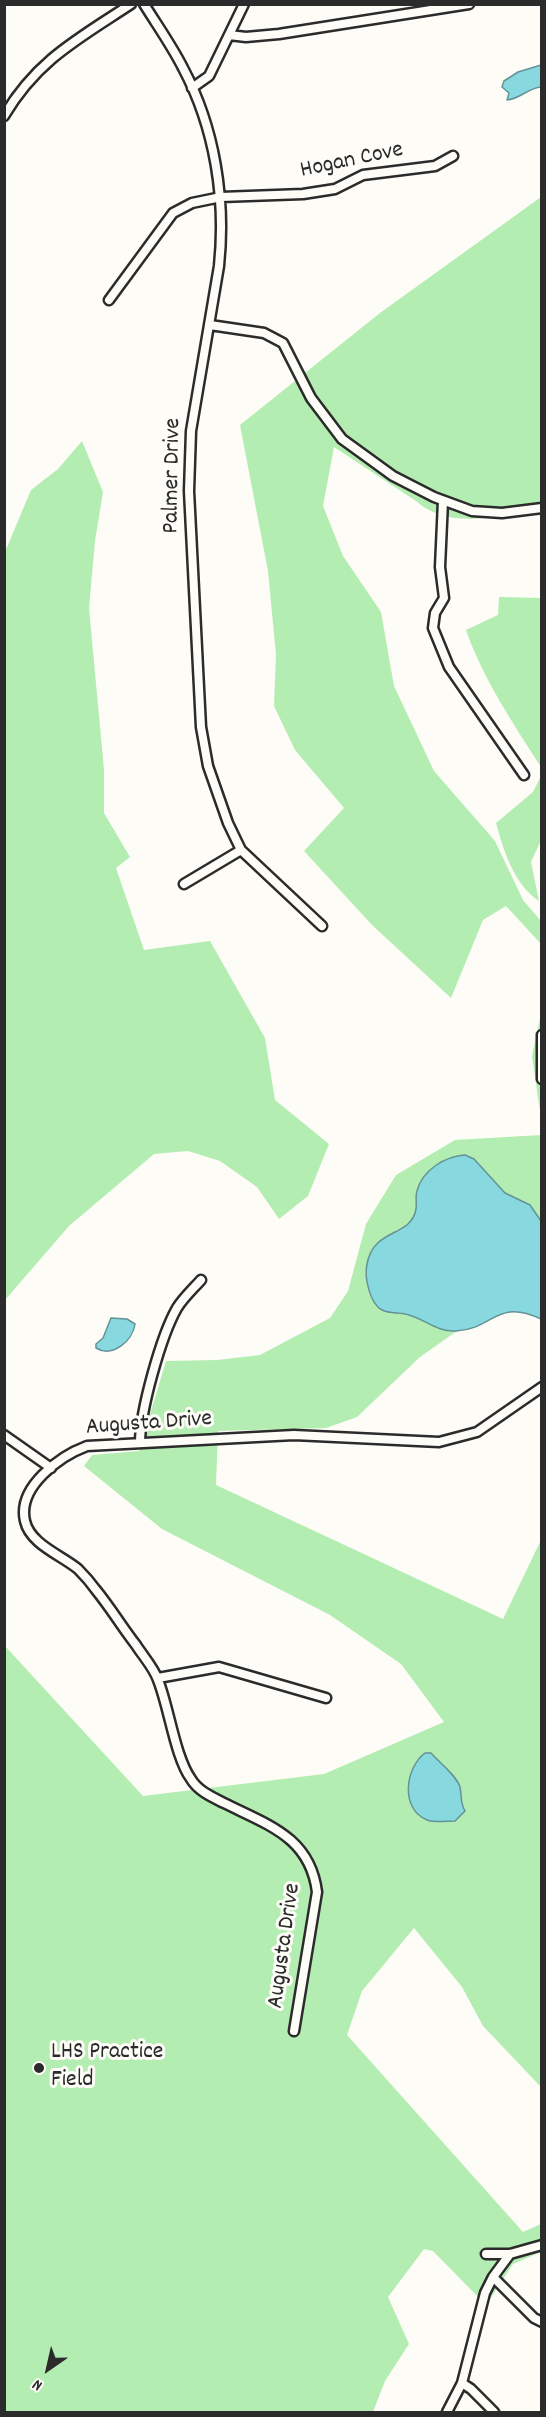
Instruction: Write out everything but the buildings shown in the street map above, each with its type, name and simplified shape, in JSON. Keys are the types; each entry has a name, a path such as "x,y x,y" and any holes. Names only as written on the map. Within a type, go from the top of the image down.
{"street":[{"path":"4,116 18,94 57,53 131,4"},
{"name":"Palmer Drive","path":"144,4 184,70 192,88 214,154 221,197 221,253 195,404 189,454 201,727 208,766 228,823 241,850 322,926"},
{"path":"192,88 209,76 244,4"},
{"path":"229,34 246,37 279,33 469,4"},
{"name":"Hogan Cove","path":"110,300 173,213 192,203 221,197 303,194 335,189 363,175 435,166 453,156"},
{"path":"210,325 264,333 283,343 311,398 342,439 393,476 459,508 488,513 542,508"},
{"path":"443,501 440,567 444,598 435,613 433,628 449,667 524,775"},
{"path":"184,884 241,850"},
{"path":"542,1035 542,1079"},
{"path":"140,1443 140,1425 170,1323 183,1299 201,1280"},
{"name":"Augusta Drive","path":"294,2031 317,1892 315,1872 307,1858 290,1839 206,1794 191,1779 183,1761 158,1678 96,1589 78,1569 30,1533 25,1521 27,1497 32,1486 51,1468 73,1451 87,1446 294,1435 439,1442 477,1432 542,1387"},
{"path":"4,1435 51,1468"},
{"path":"158,1678 219,1667 326,1698"},
{"path":"486,2254 510,2254 542,2245"},
{"path":"447,2412 462,2383 478,2329 485,2293 510,2254"},
{"path":"494,2277 534,2318 542,2322"},
{"path":"462,2383 494,2412"}],"green space":[{"path":"541,197 541,510 476,519 444,516 429,510 334,447 323,506 343,556 381,612 394,686 434,771 495,841 523,900 541,921 541,944 506,906 483,920 451,998 372,925 304,851 344,808 295,750 274,706 276,655 268,571 240,425 380,313"},
{"path":"82,441 103,492 95,541 89,608 104,770 104,813 130,857 116,868 144,950 210,941 265,1038 275,1100 329,1144 308,1196 279,1219 257,1187 220,1161 188,1151 154,1154 69,1226 5,1300 5,552 31,490 58,469"},
{"path":"499,597 541,598 541,767 490,683 466,630 498,615"},
{"path":"541,776 541,840 531,862 539,901 523,886 511,866 496,823 533,792"},
{"path":"541,1014 541,1118 532,1056"},
{"path":"541,1135 541,1319 525,1312 513,1311 498,1314 479,1324 457,1331 420,1357 357,1417 326,1428 218,1431 216,1485 503,1619 541,1540 541,2087 483,2026 462,1987 414,1928 362,1991 347,2035 523,2232 541,2224 541,2252 513,2264 486,2305 433,2251 424,2249 388,2297 409,2344 385,2381 373,2412 5,2412 5,1646 143,1796 324,1774 444,1722 401,1664 330,1615 162,1529 84,1466 92,1455 139,1451 166,1361 217,1360 260,1355 330,1318 348,1291 366,1224 396,1175 455,1140"}],"water":[{"path":"541,65 541,87 507,100 509,93 502,87 504,81 518,72"},
{"path":"465,1155 474,1159 505,1193 530,1205 541,1221 541,1319 526,1313 504,1313 469,1329 449,1331 409,1315 382,1310 371,1296 366,1269 371,1252 384,1238 407,1225 413,1218 417,1191 429,1171 443,1161"},
{"path":"111,1318 127,1319 135,1324 126,1342 115,1349 102,1351 96,1348 96,1344 103,1338"},
{"path":"425,1753 431,1753 460,1787 465,1811 455,1821 427,1820 418,1815 412,1807 408,1788 410,1778 413,1768"}],"place":[{"name":"LHS Practice Field","path":"39,2068"}]}
